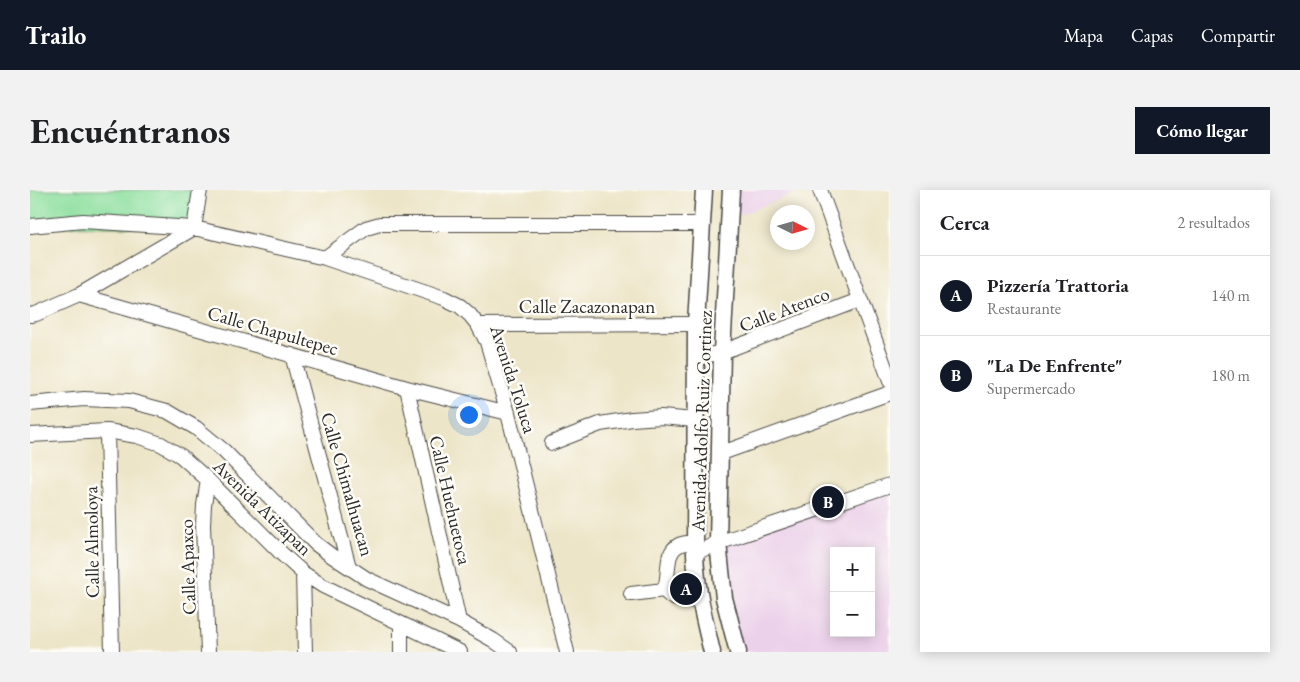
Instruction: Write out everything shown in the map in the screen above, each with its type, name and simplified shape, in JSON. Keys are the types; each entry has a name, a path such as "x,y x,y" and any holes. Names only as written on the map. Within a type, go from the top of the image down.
{"main road":[{"name":"Avenida Adolfo Ruiz Cortinez","path":"704,190 696,324 695,568 699,600 712,652"},
{"name":"Avenida Adolfo Ruiz Cortinez","path":"731,190 722,352 718,544 724,598 738,652"}],"street":[{"path":"30,315 79,295 194,228 200,190"},
{"path":"820,190 890,381"},
{"name":"Avenida Toluca","path":"30,226 84,221 194,228 325,258 444,298 460,306 478,325 487,342 508,413 567,652"},
{"path":"325,258 366,228 380,224 702,224"},
{"name":"Calle Chapultepec","path":"79,295 407,388 508,413"},
{"name":"Calle Atenco","path":"696,358 722,352 860,300"},
{"name":"Calle Zacazonapan","path":"478,325 696,324"},
{"name":"Calle Chimalhuacan","path":"292,355 349,567 368,579 459,621 510,652"},
{"name":"Calle Huehuetoca","path":"407,388 459,621"},
{"path":"720,454 890,393"},
{"path":"30,404 84,400 129,401 167,411 196,428 224,451 316,544 349,567"},
{"path":"552,443 600,424 661,417 695,420"},
{"name":"Avenida Atizapan","path":"30,435 107,431 137,436 160,444 181,456 303,572 323,586 460,652"},
{"name":"Calle Almoloya","path":"107,431 112,652"},
{"name":"Calle Apaxco","path":"208,480 203,525 208,652"},
{"path":"664,590 667,585 671,553 678,545 695,547 718,544 890,485"},
{"path":"303,572 305,652"},
{"path":"631,594 664,590"},
{"path":"664,590 671,598 699,600"},
{"path":"401,624 401,652"}],"shaded area":[{"path":"731,190 804,190 729,219"},
{"path":"890,485 890,652 738,652 718,543"}],"green space":[{"path":"30,190 200,190 194,228 30,226"}],"place":[{"name":"\"La De Enfrente\"","path":"828,502"},
{"name":"Pizzería Trattoria","path":"686,589"}]}
